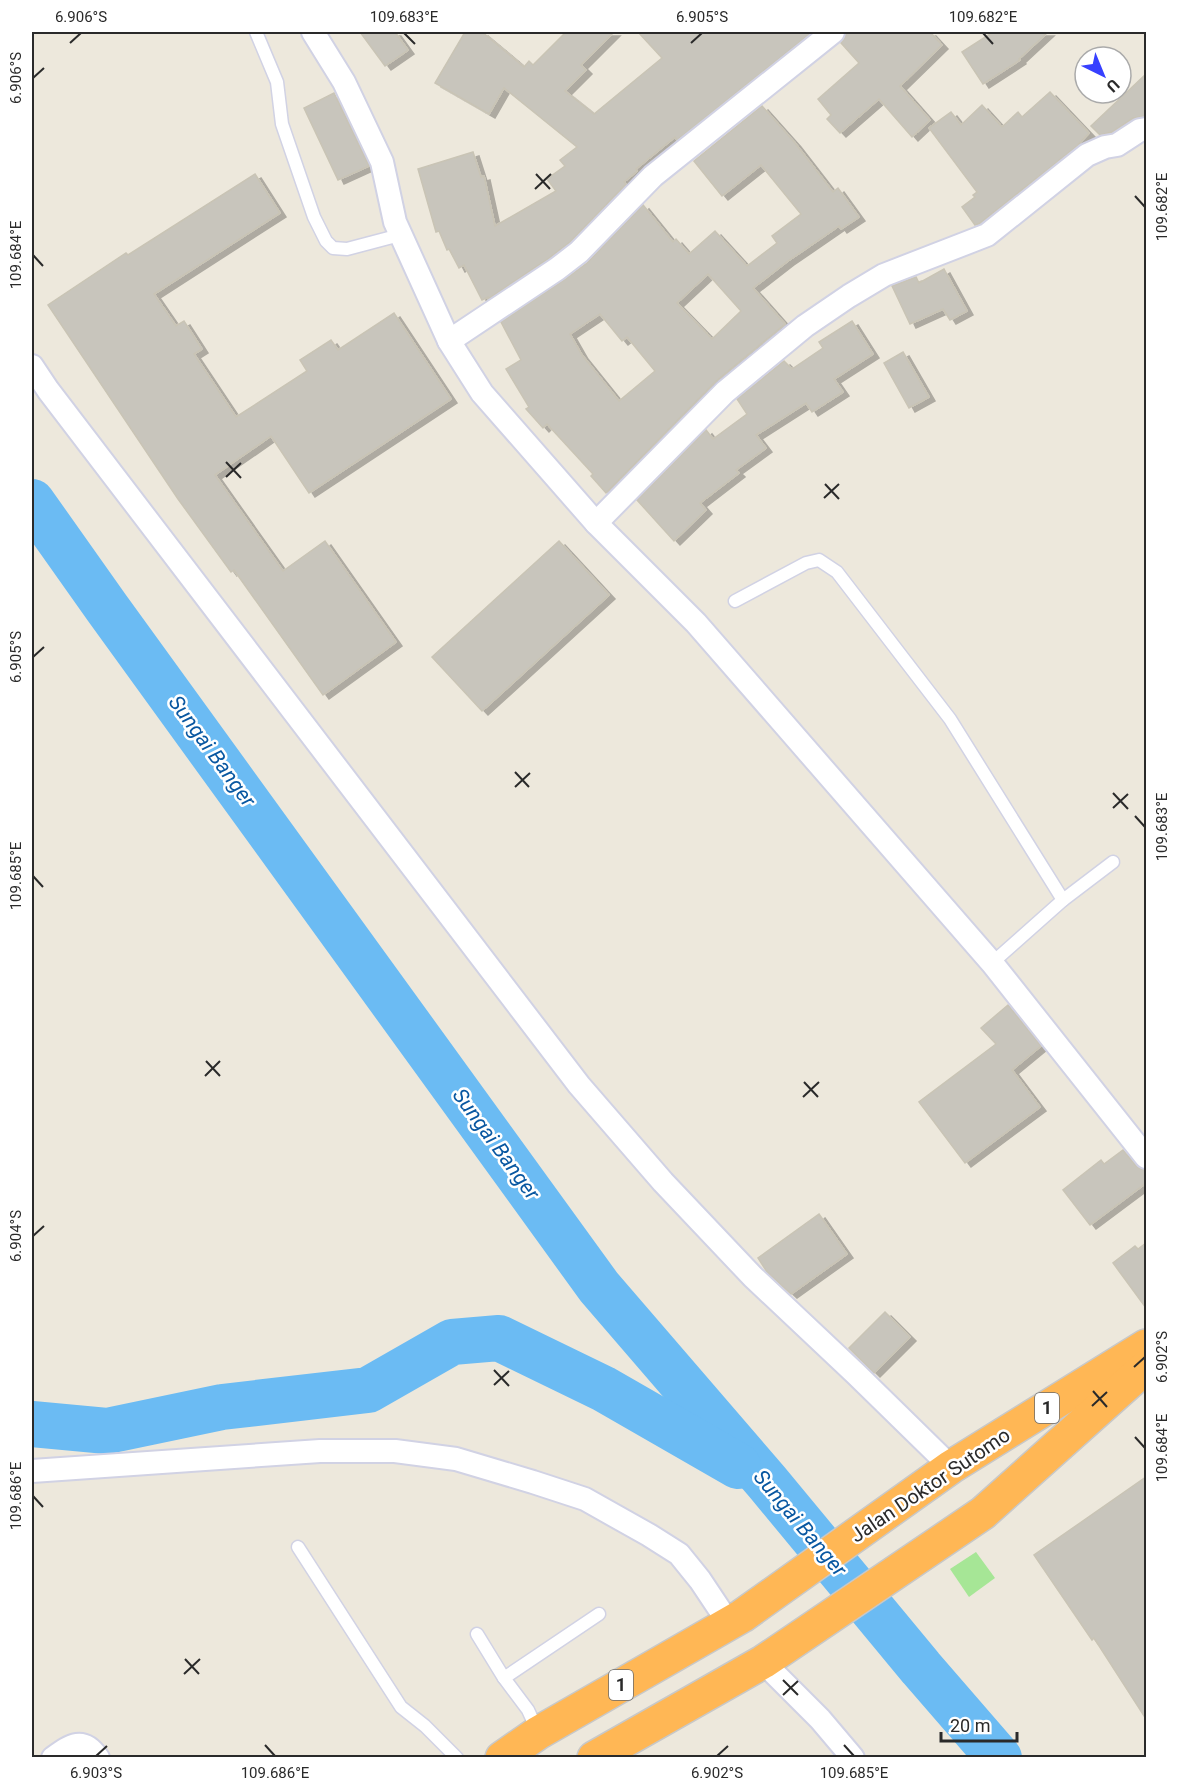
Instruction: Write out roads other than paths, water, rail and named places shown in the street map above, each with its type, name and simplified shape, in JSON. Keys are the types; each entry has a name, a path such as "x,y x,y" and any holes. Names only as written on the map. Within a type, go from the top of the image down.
{"highway":[{"name":"Jalan Doktor Sutomo","path":"502,1758 538,1733 735,1619 949,1468 1146,1346"},
{"name":"1","path":"598,1756 766,1658 983,1513 1146,1367"}],"street":[{"path":"314,32 344,82 382,162 395,222 449,341 482,393 596,523 696,623 992,963 1146,1157"},
{"path":"449,341 572,258 653,176 833,32"},
{"path":"596,523 725,392 805,326 884,275 987,235 1088,155 1105,147 1117,145 1140,130 1146,129"},
{"path":"32,366 579,1086 663,1182 753,1277 856,1374 949,1468"},
{"path":"32,1471 320,1451 395,1451 456,1458 585,1499 650,1535 679,1554 735,1619"},
{"path":"766,1658 853,1758"},
{"path":"53,1758 70,1746 79,1744 92,1748 98,1758"}],"lane":[{"path":"256,32 277,82 282,124 314,217 326,241 333,248 347,249 400,235"},
{"path":"735,601 807,563 819,560 837,572 950,719 1064,900"},
{"path":"992,963 1064,900 1113,862"},
{"path":"298,1547 401,1707 425,1726 457,1758"},
{"path":"504,1678 599,1614"},
{"path":"477,1634 504,1678 528,1710 538,1733"}],"waterway":[{"name":"Sungai Banger","path":"32,502 599,1287 767,1482 999,1758"},
{"path":"32,1424 107,1431 222,1407 368,1390 452,1342 499,1338 604,1389 738,1466"}]}
